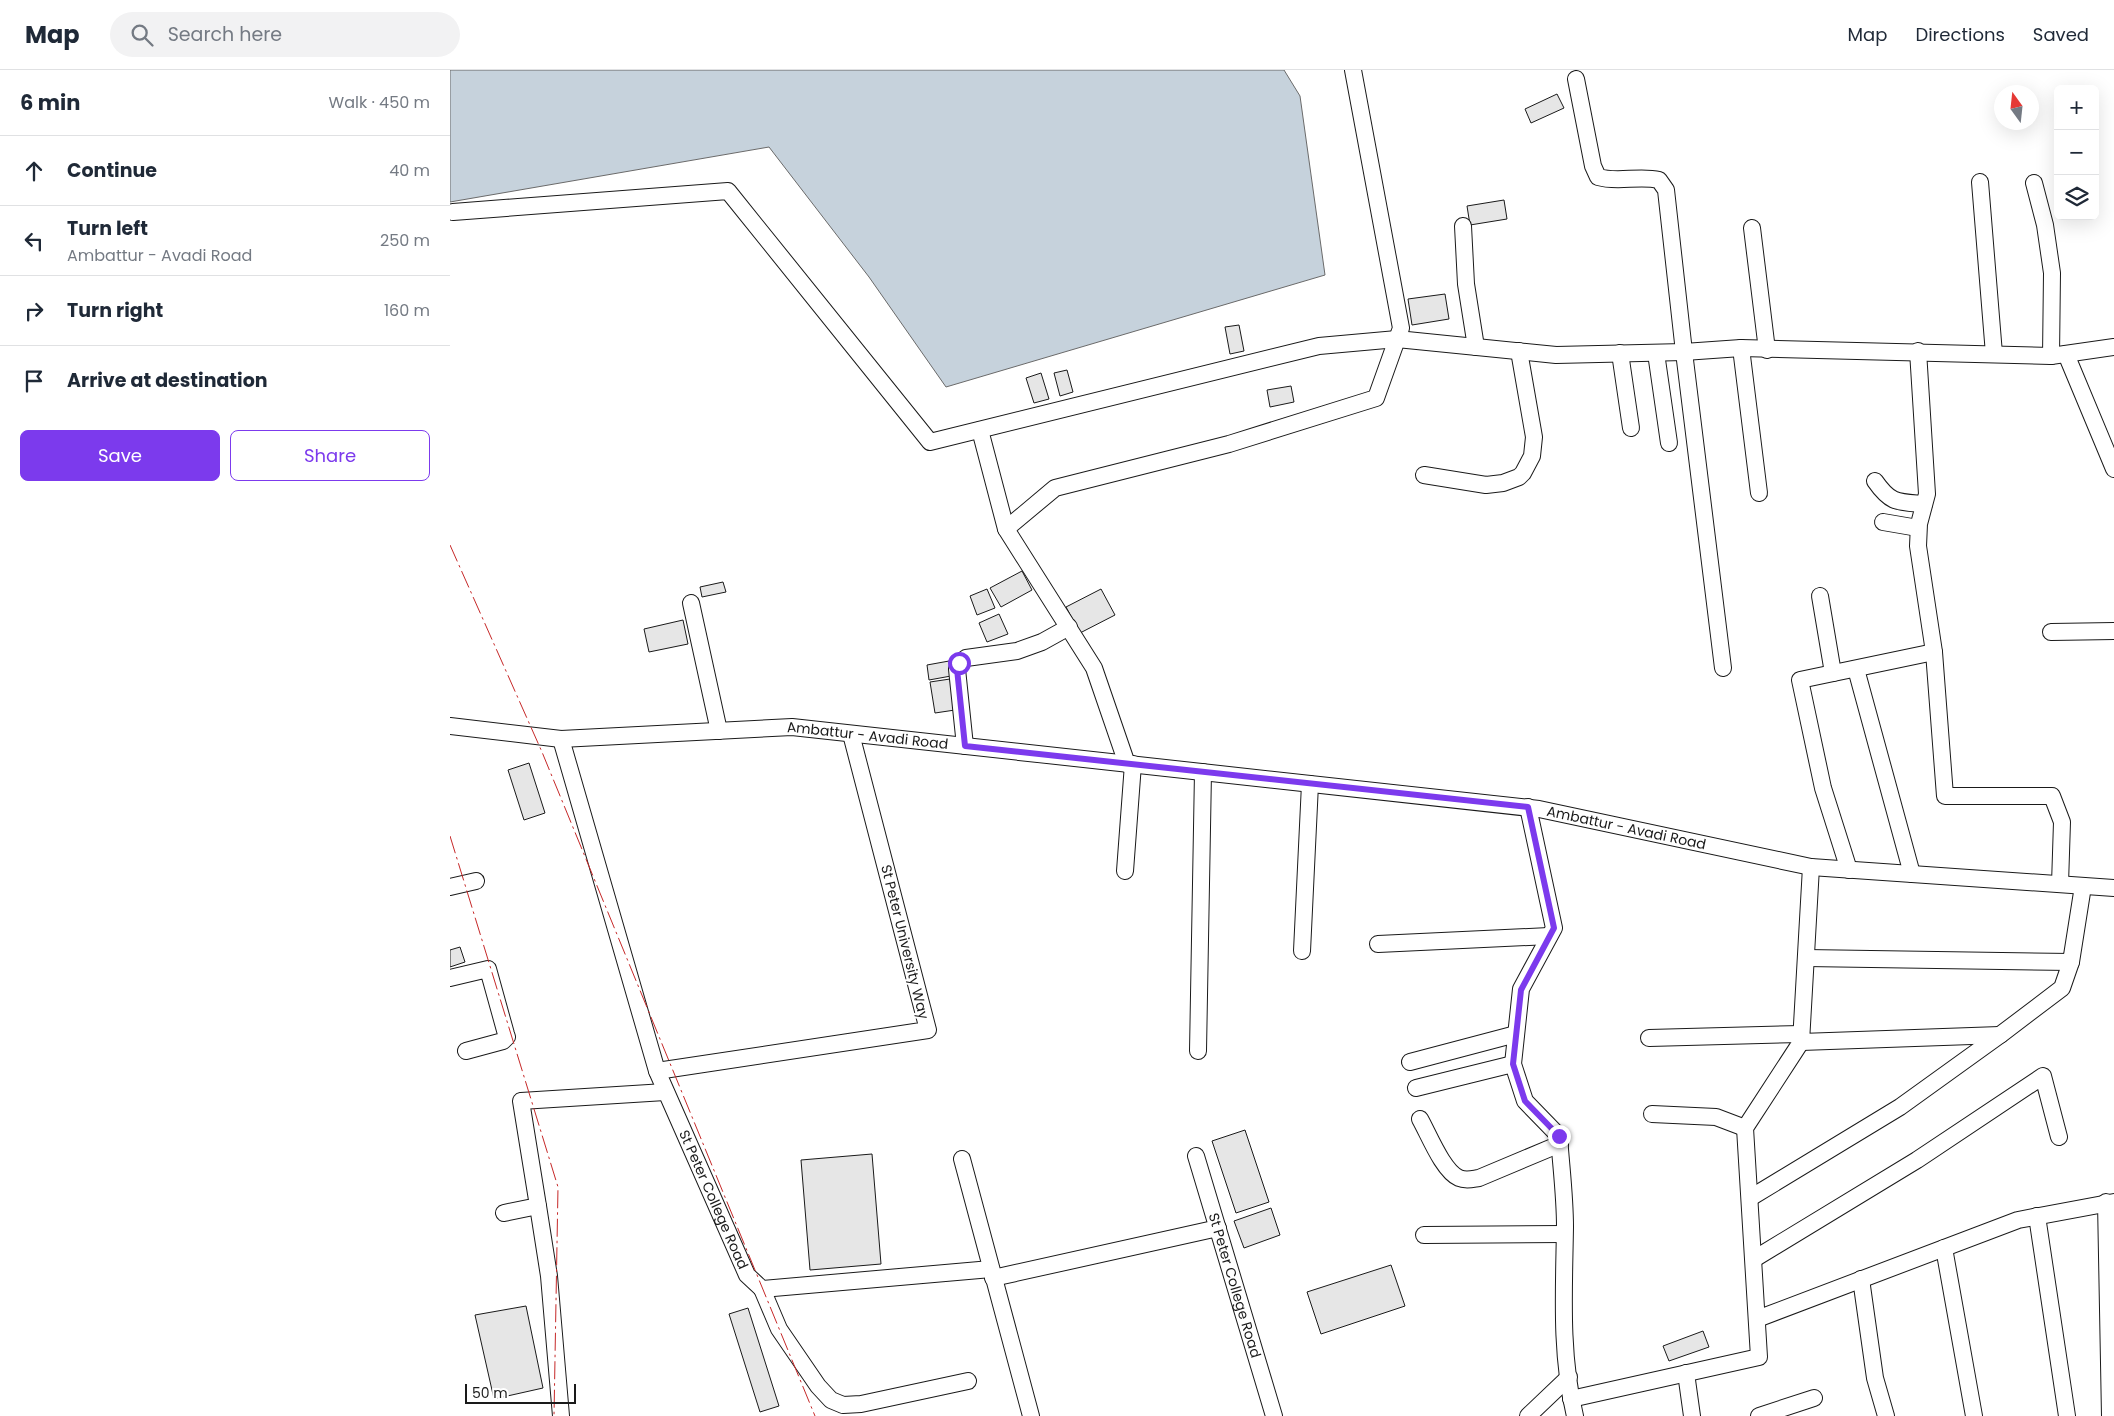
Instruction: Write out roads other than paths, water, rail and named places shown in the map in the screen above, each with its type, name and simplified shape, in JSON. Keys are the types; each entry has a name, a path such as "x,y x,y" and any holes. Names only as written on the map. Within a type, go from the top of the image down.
{"street":[{"path":"1006,529 1055,488 1229,444 1376,398 1401,328 1354,70"},
{"path":"1576,79 1593,166 1598,177 1607,179 1647,177 1659,180 1666,190 1723,668"},
{"path":"1980,182 1994,354"},
{"path":"2034,183 2045,225 2052,273 2059,355 2114,469"},
{"path":"453,212 728,191 930,442 1319,346 1397,339 1556,355 1684,352 1741,348 2059,355 2114,347"},
{"path":"1463,226 1466,284 1476,347"},
{"path":"1752,228 1767,350"},
{"path":"1741,348 1759,493"},
{"path":"1424,476 1486,485 1503,483 1524,473 1532,456 1534,437 1519,351"},
{"path":"1918,351 1927,494 1918,528 1918,546 1934,652 1945,796 2052,796 2062,822 2060,884"},
{"path":"1656,353 1669,443"},
{"path":"1620,354 1631,428"},
{"path":"980,430 1006,529 1094,668 1130,764 1125,871"},
{"path":"1875,481 1884,495 1898,502 1924,504"},
{"path":"1883,522 1918,528"},
{"path":"1820,596 1832,673"},
{"path":"691,603 719,731"},
{"path":"965,746 957,669 959,663 966,658 1017,650 1042,642 1069,627"},
{"path":"2051,632 2114,631"},
{"path":"1849,870 1823,788 1800,680 1934,652"},
{"path":"1856,669 1912,874"},
{"name":"Ambattur - Avadi Road","path":"450,726 561,739 792,727 1528,807 1811,867 2114,888"},
{"name":"St Peter University Way","path":"657,1071 928,1030 851,734"},
{"name":"St Peter College Road","path":"561,739 657,1071 746,1275 762,1289"},
{"path":"1198,1051 1203,772"},
{"path":"1302,951 1310,784"},
{"path":"1528,807 1554,928 1521,990 1513,1064 1525,1101 1559,1136 1564,1234 1563,1318 1571,1399 1575,1416"},
{"path":"1571,1399 1759,1357 1745,1128 1801,1038 1811,867"},
{"path":"450,887 476,881"},
{"path":"1750,1198 1900,1107 2062,988 2072,962 2083,886"},
{"path":"1378,944 1550,936"},
{"path":"1806,958 2072,962"},
{"path":"450,978 488,969 506,1034 503,1041 466,1051"},
{"path":"1410,1062 1516,1034"},
{"path":"1649,1038 2000,1035"},
{"path":"1416,1088 1513,1064"},
{"path":"1754,1259 1917,1160 2043,1076 2059,1138"},
{"path":"561,1416 549,1276 521,1101 665,1092"},
{"path":"1652,1114 1716,1117 1745,1128"},
{"path":"1420,1119 1449,1172 1468,1180 1479,1178 1560,1144"},
{"name":"St Peter College Road","path":"1196,1156 1274,1416"},
{"path":"962,1159 1031,1416"},
{"path":"1757,1319 2018,1220 2110,1202 2110,1416"},
{"path":"504,1213 538,1206"},
{"path":"2037,1216 2067,1416"},
{"path":"968,1381 861,1404 843,1405 831,1400 818,1386 779,1329 762,1289 992,1273 1218,1228"},
{"path":"1424,1235 1564,1234"},
{"path":"1944,1248 1974,1416"},
{"path":"1862,1279 1875,1378 1886,1416"},
{"path":"1686,1373 1692,1416"},
{"path":"1528,1416 1569,1377"},
{"path":"1759,1416 1814,1398"}]}
